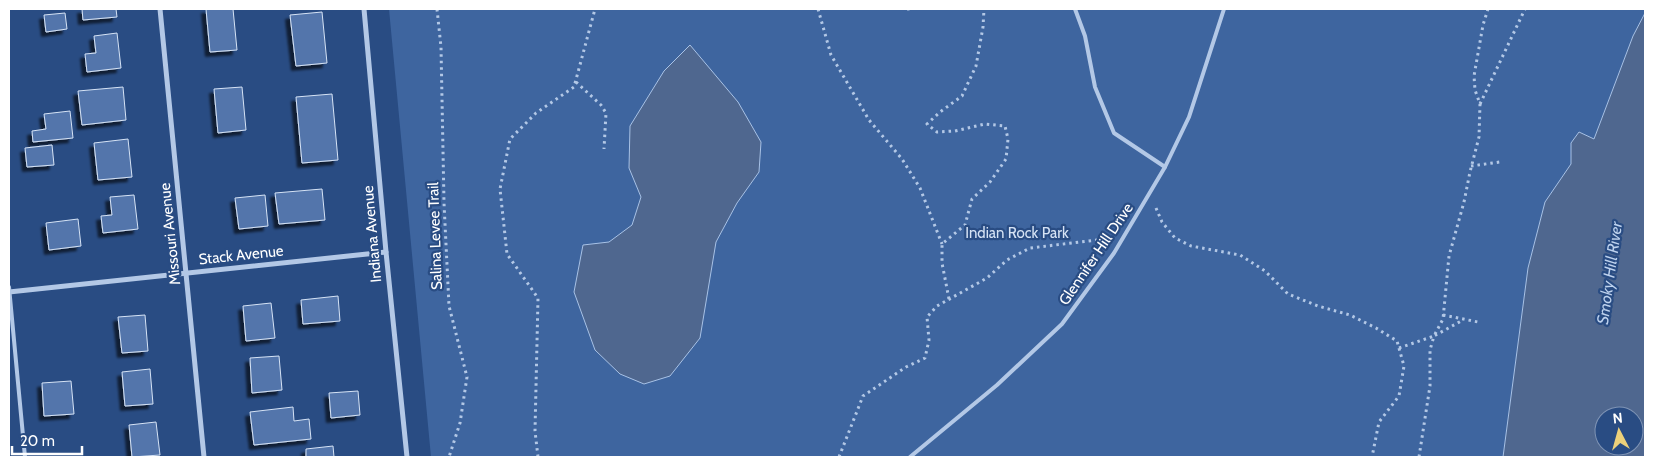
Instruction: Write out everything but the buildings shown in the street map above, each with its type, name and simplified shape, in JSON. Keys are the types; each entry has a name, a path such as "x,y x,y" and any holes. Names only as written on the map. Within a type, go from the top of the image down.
{"street":[{"name":"Missouri Avenue","path":"160,9 204,457"},
{"name":"Indiana Avenue","path":"364,9 407,457"},
{"name":"Stack Avenue","path":"9,292 386,252"}],"lane":[{"path":"1075,9 1085,36 1095,87 1114,133 1165,167"},
{"name":"Glennifer Hill Drive","path":"910,457 997,385 1062,324 1114,253 1165,167 1189,117 1224,9"},
{"path":"9,287 25,457"}],"path":[{"name":"Salina Levee Trail","path":"437,9 441,47 444,203 450,306 467,377 460,423 449,457"},
{"path":"538,457 535,431 538,298 507,254 500,189 510,139 536,113 574,87 595,9"},
{"path":"818,9 831,55 869,120 902,159 920,188 942,244 942,263 949,299"},
{"path":"942,244 965,225 972,199 990,182 1006,159 1008,139 1005,126 985,124 956,131 937,132 927,124 962,96 976,66 983,27 984,9"},
{"path":"1419,457 1430,386 1430,350 1443,315 1449,256 1479,137 1480,104 1475,90 1474,76 1483,25 1488,9"},
{"path":"1480,104 1525,9"},
{"path":"576,82 601,105 606,113 604,149"},
{"path":"1471,166 1500,162"},
{"path":"1150,194 1162,222 1175,238 1191,246 1240,255 1265,271 1288,294 1318,306 1350,315 1397,341 1404,366 1399,396 1378,422 1372,457"},
{"path":"839,457 863,396 906,367 925,358 929,340 927,317 936,306 986,278 1007,260 1030,248 1124,237"},
{"path":"1443,315 1478,322"},
{"path":"1399,348 1434,336 1463,320"}],"green space":[{"name":"Indian Rock Park","path":"389,9 1645,9 1645,13 1633,36 1594,139 1579,132 1571,143 1571,164 1545,203 1528,268 1503,457 431,457"}],"water":[{"name":"Smoky Hill River","path":"1645,13 1645,457 1503,457 1528,268 1545,202 1571,164 1571,143 1579,132 1594,139 1633,36"},
{"path":"690,45 738,102 761,142 759,172 737,203 716,242 700,338 670,376 644,384 620,374 595,350 574,292 583,245 609,242 632,225 641,197 629,168 630,126 664,71"}]}
